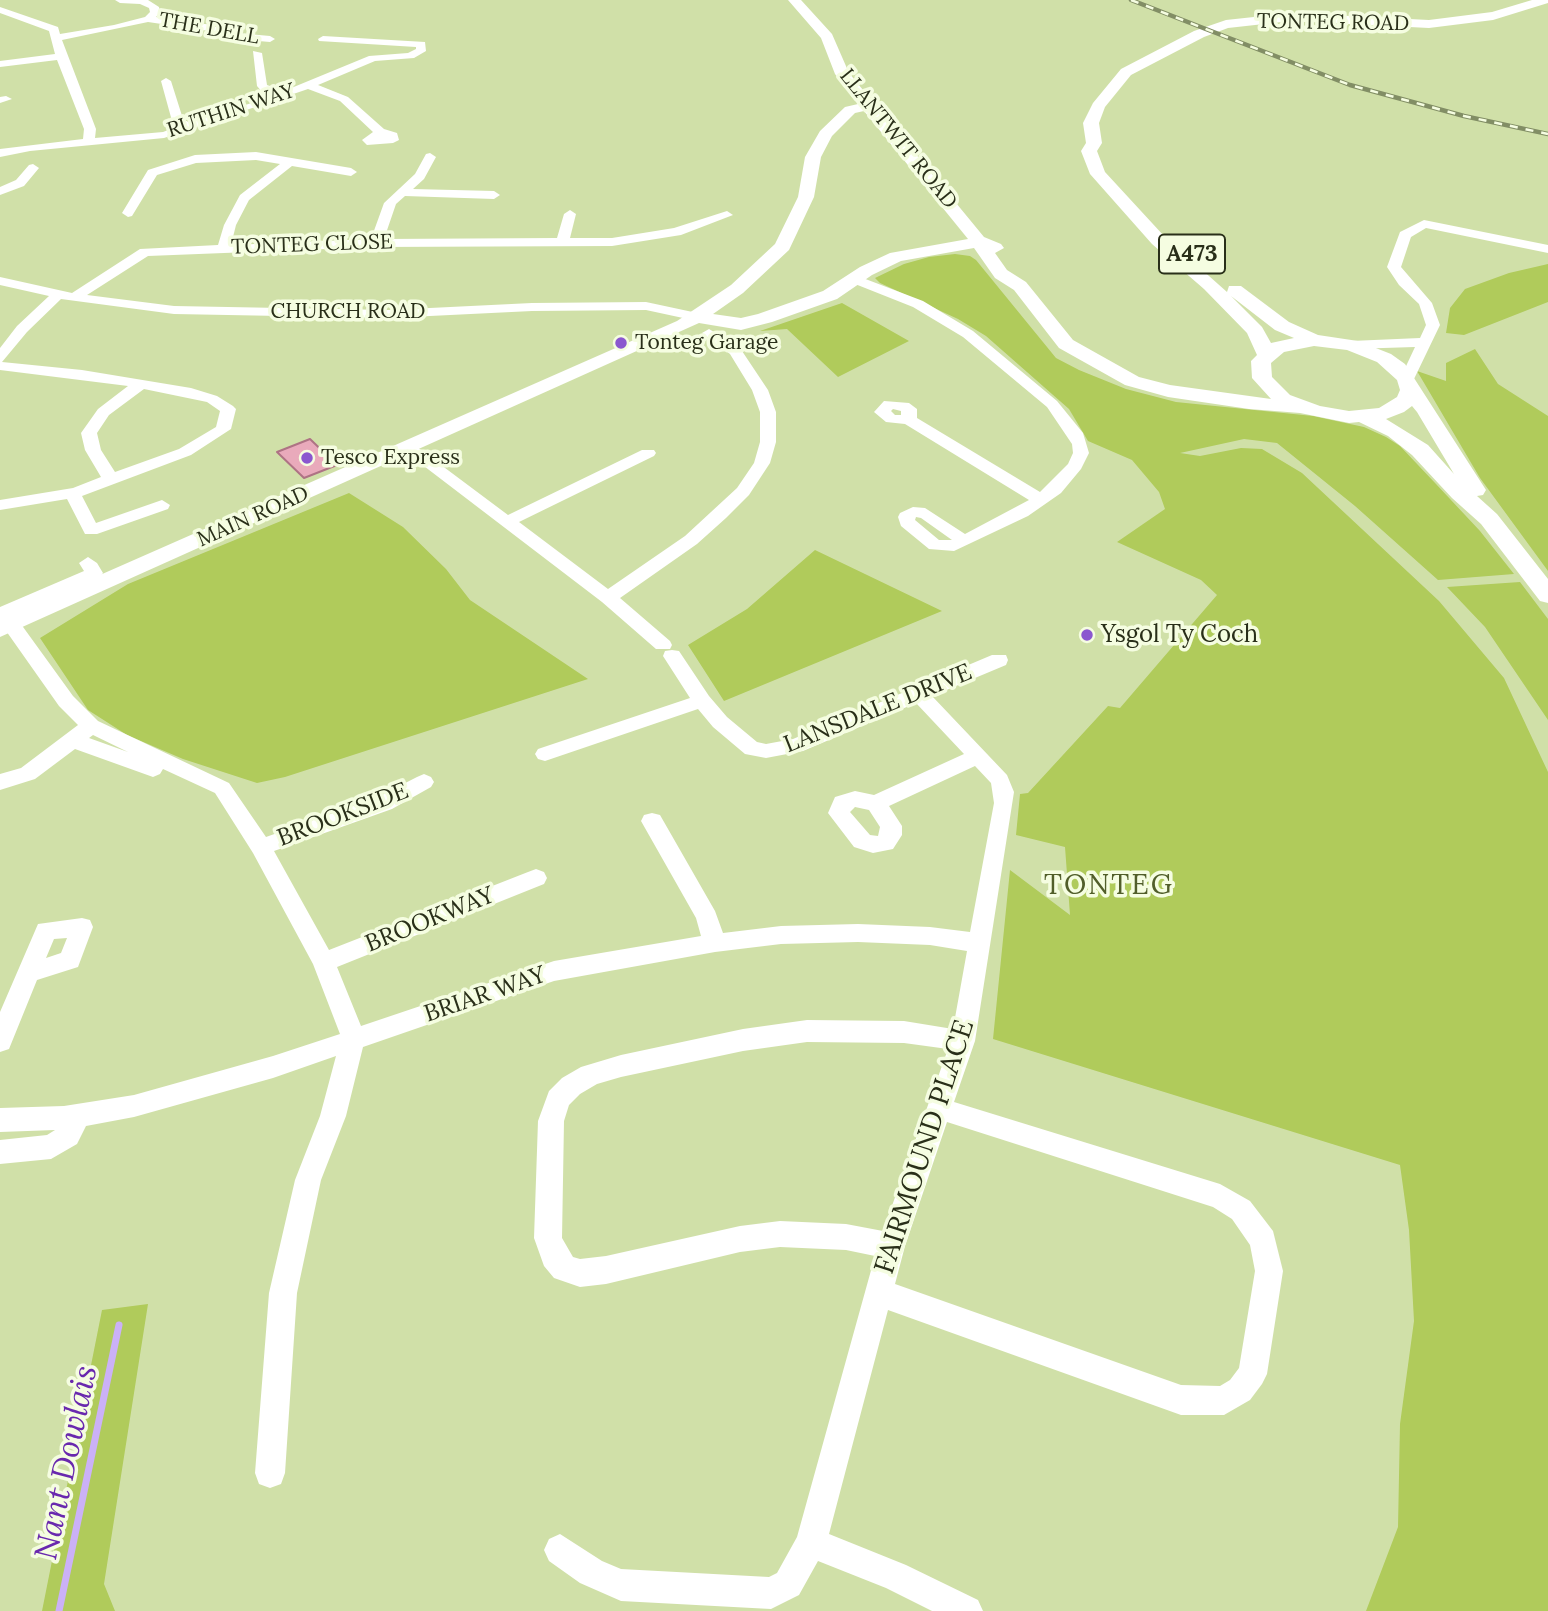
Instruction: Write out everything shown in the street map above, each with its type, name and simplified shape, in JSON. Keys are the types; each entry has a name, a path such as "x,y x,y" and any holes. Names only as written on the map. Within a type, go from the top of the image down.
{"main road":[{"name":"LLANTWIT ROAD","path":"794,0 827,37 842,74 867,106 981,242 983,251 1001,274 1020,286 1066,344 1132,381 1196,397"},
{"name":"TONTEG ROAD","path":"1266,354 1255,331 1119,200 1098,174 1089,151 1094,143 1091,123 1098,106 1126,72 1199,34 1226,24 1291,18 1429,24 1493,16 1546,0"},
{"name":"MAIN ROAD","path":"4,622 684,326 703,325 783,246 806,197 813,157 825,134 850,110 867,106"},
{"name":"A473","path":"1094,143 1102,152 1114,177 1180,244 1282,326 1314,340"},
{"path":"703,325 741,324 765,318 830,295 896,257 981,242"},
{"path":"1300,407 1277,394 1262,378 1260,369 1266,354 1278,346 1314,340 1351,345 1384,358 1398,368 1426,410 1476,492 1489,519"},
{"path":"1196,397 1230,393 1253,385 1262,378"},
{"path":"1196,397 1300,407 1332,415 1365,417 1397,408 1406,400 1408,385"},
{"path":"1365,417 1395,432 1420,450 1460,493 1489,519 1548,595"}],"street":[{"name":"THE DELL","path":"120,0 142,1 154,7 155,13 148,19"},
{"path":"0,10 10,2"},
{"path":"0,10 54,29 61,56 90,129 89,141"},
{"name":"THE DELL","path":"57,38 148,19 212,28 224,35 270,39"},
{"name":"RUTHIN WAY","path":"0,153 30,147 164,135 285,94 373,58 410,56 421,51 421,44 323,39"},
{"path":"257,53 262,86 267,91 285,94"},
{"path":"0,64 61,56"},
{"path":"166,81 178,121 190,127"},
{"path":"307,85 344,99 380,132"},
{"path":"128,213 152,173 195,159 237,156 290,161 351,172"},
{"path":"376,243 390,203 420,176 430,157"},
{"path":"224,248 230,226 244,198 290,161"},
{"path":"0,191 20,183 33,168"},
{"path":"402,192 494,195"},
{"path":"564,242 570,214"},
{"name":"TONTEG CLOSE","path":"74,298 145,252 376,243 612,242 676,232 727,215"},
{"path":"1408,385 1433,325 1425,303 1404,282 1394,267 1405,235 1424,224 1548,249"},
{"path":"855,279 918,304 957,326 1061,414 1075,433 1081,453 1066,478 1041,500 964,541"},
{"name":"CHURCH ROAD","path":"0,281 74,298 174,310 389,314 532,307 646,306 703,325"},
{"path":"0,358 22,329 59,294"},
{"path":"608,598 691,540 743,491 762,463 768,442 768,412 760,390 735,351 703,325"},
{"path":"1351,345 1424,342"},
{"path":"0,366 142,383 212,398 228,409 223,429 185,452 72,493 0,505"},
{"path":"110,478 93,450 89,433 103,412 142,383"},
{"path":"909,420 1041,500"},
{"name":"LANSDALE DRIVE","path":"407,447 608,598 667,651 702,701 752,749 766,751 796,746 999,660"},
{"path":"506,522 648,453"},
{"path":"72,493 92,530 162,505"},
{"path":"88,563 94,573 4,622 66,701 91,726 222,788 261,848 324,962 353,1037 333,1116 308,1180 285,1282 270,1473"},
{"name":"FAIRMOUND PLACE","path":"560,1550 591,1572 621,1585 771,1593 788,1584 811,1543 891,1246 941,1110 963,1041 1004,792 1000,780 919,694"},
{"path":"544,754 702,701"},
{"path":"0,782 28,774 91,726"},
{"path":"73,740 155,769 169,763"},
{"path":"876,803 978,756"},
{"name":"BROOKSIDE","path":"261,848 385,803 424,782"},
{"path":"652,821 707,917 715,943"},
{"name":"BROOKWAY","path":"324,962 536,878"},
{"name":"BRIAR WAY","path":"0,1120 78,1115 134,1106 273,1067 353,1037 449,1008 554,971 715,943 782,935 858,933 930,936 981,943"},
{"path":"0,1041 28,973"},
{"path":"891,1246 846,1237 780,1234 740,1239 606,1270 580,1273 564,1268 554,1256 548,1238 551,1121 558,1099 571,1086 590,1075 743,1040 807,1031 857,1030 904,1032 963,1041"},
{"path":"880,1293 1181,1400 1224,1400 1240,1390 1252,1374 1269,1271 1263,1240 1241,1210 1220,1197 941,1110"},
{"path":"0,1152 24,1152 51,1147 68,1136 78,1115"},
{"path":"811,1543 895,1576 967,1611"}],"green space":[{"path":"955,254 970,256 976,260 1056,358 1079,370 1126,389 1176,402 1313,416 1364,427 1386,437 1400,446 1480,531 1514,574 1438,580 1355,506 1277,443 1244,439 1180,453 1200,456 1241,448 1262,449 1302,473 1439,601 1504,678 1548,772 1548,1611 1366,1611 1398,1527 1400,1424 1414,1321 1409,1230 1400,1165 993,1039 1010,870 1070,915 1065,847 1016,835 1020,794 1028,793 1108,706 1120,708 1217,595 1201,580 1117,542 1165,509 1159,492 1132,460 1088,441 1069,409 986,336 958,319 880,283 875,278 904,264"},
{"path":"1548,264 1548,302 1464,335 1446,333 1450,308 1465,289 1509,273"},
{"path":"842,303 909,341 838,377 787,329 760,331"},
{"path":"1475,349 1498,384 1548,416 1548,571 1480,478 1417,371 1446,381 1446,363"},
{"path":"349,493 403,527 446,569 470,600 588,679 285,777 257,783 183,759 127,735 88,710 40,638 128,584"},
{"path":"815,550 942,611 724,701 688,645 747,609"},
{"path":"1520,582 1548,619 1548,720 1485,627 1447,587"},
{"path":"148,1304 104,1584 115,1611 42,1611 102,1310"}],"building":[{"name":"Tesco Express","path":"310,439 337,465 304,478 277,452"}],"waterway":[{"name":"Nant Dowlais","path":"59,1611 119,1325"}],"railway":[{"path":"1131,0 1350,85 1464,116 1548,134"}],"place":[{"name":"Tonteg Garage","path":"621,343"},
{"name":"Tesco Express","path":"307,458"},
{"name":"Ysgol Ty Coch","path":"1087,635"}],"district":[{"name":"TONTEG","path":"1109,886"}]}
